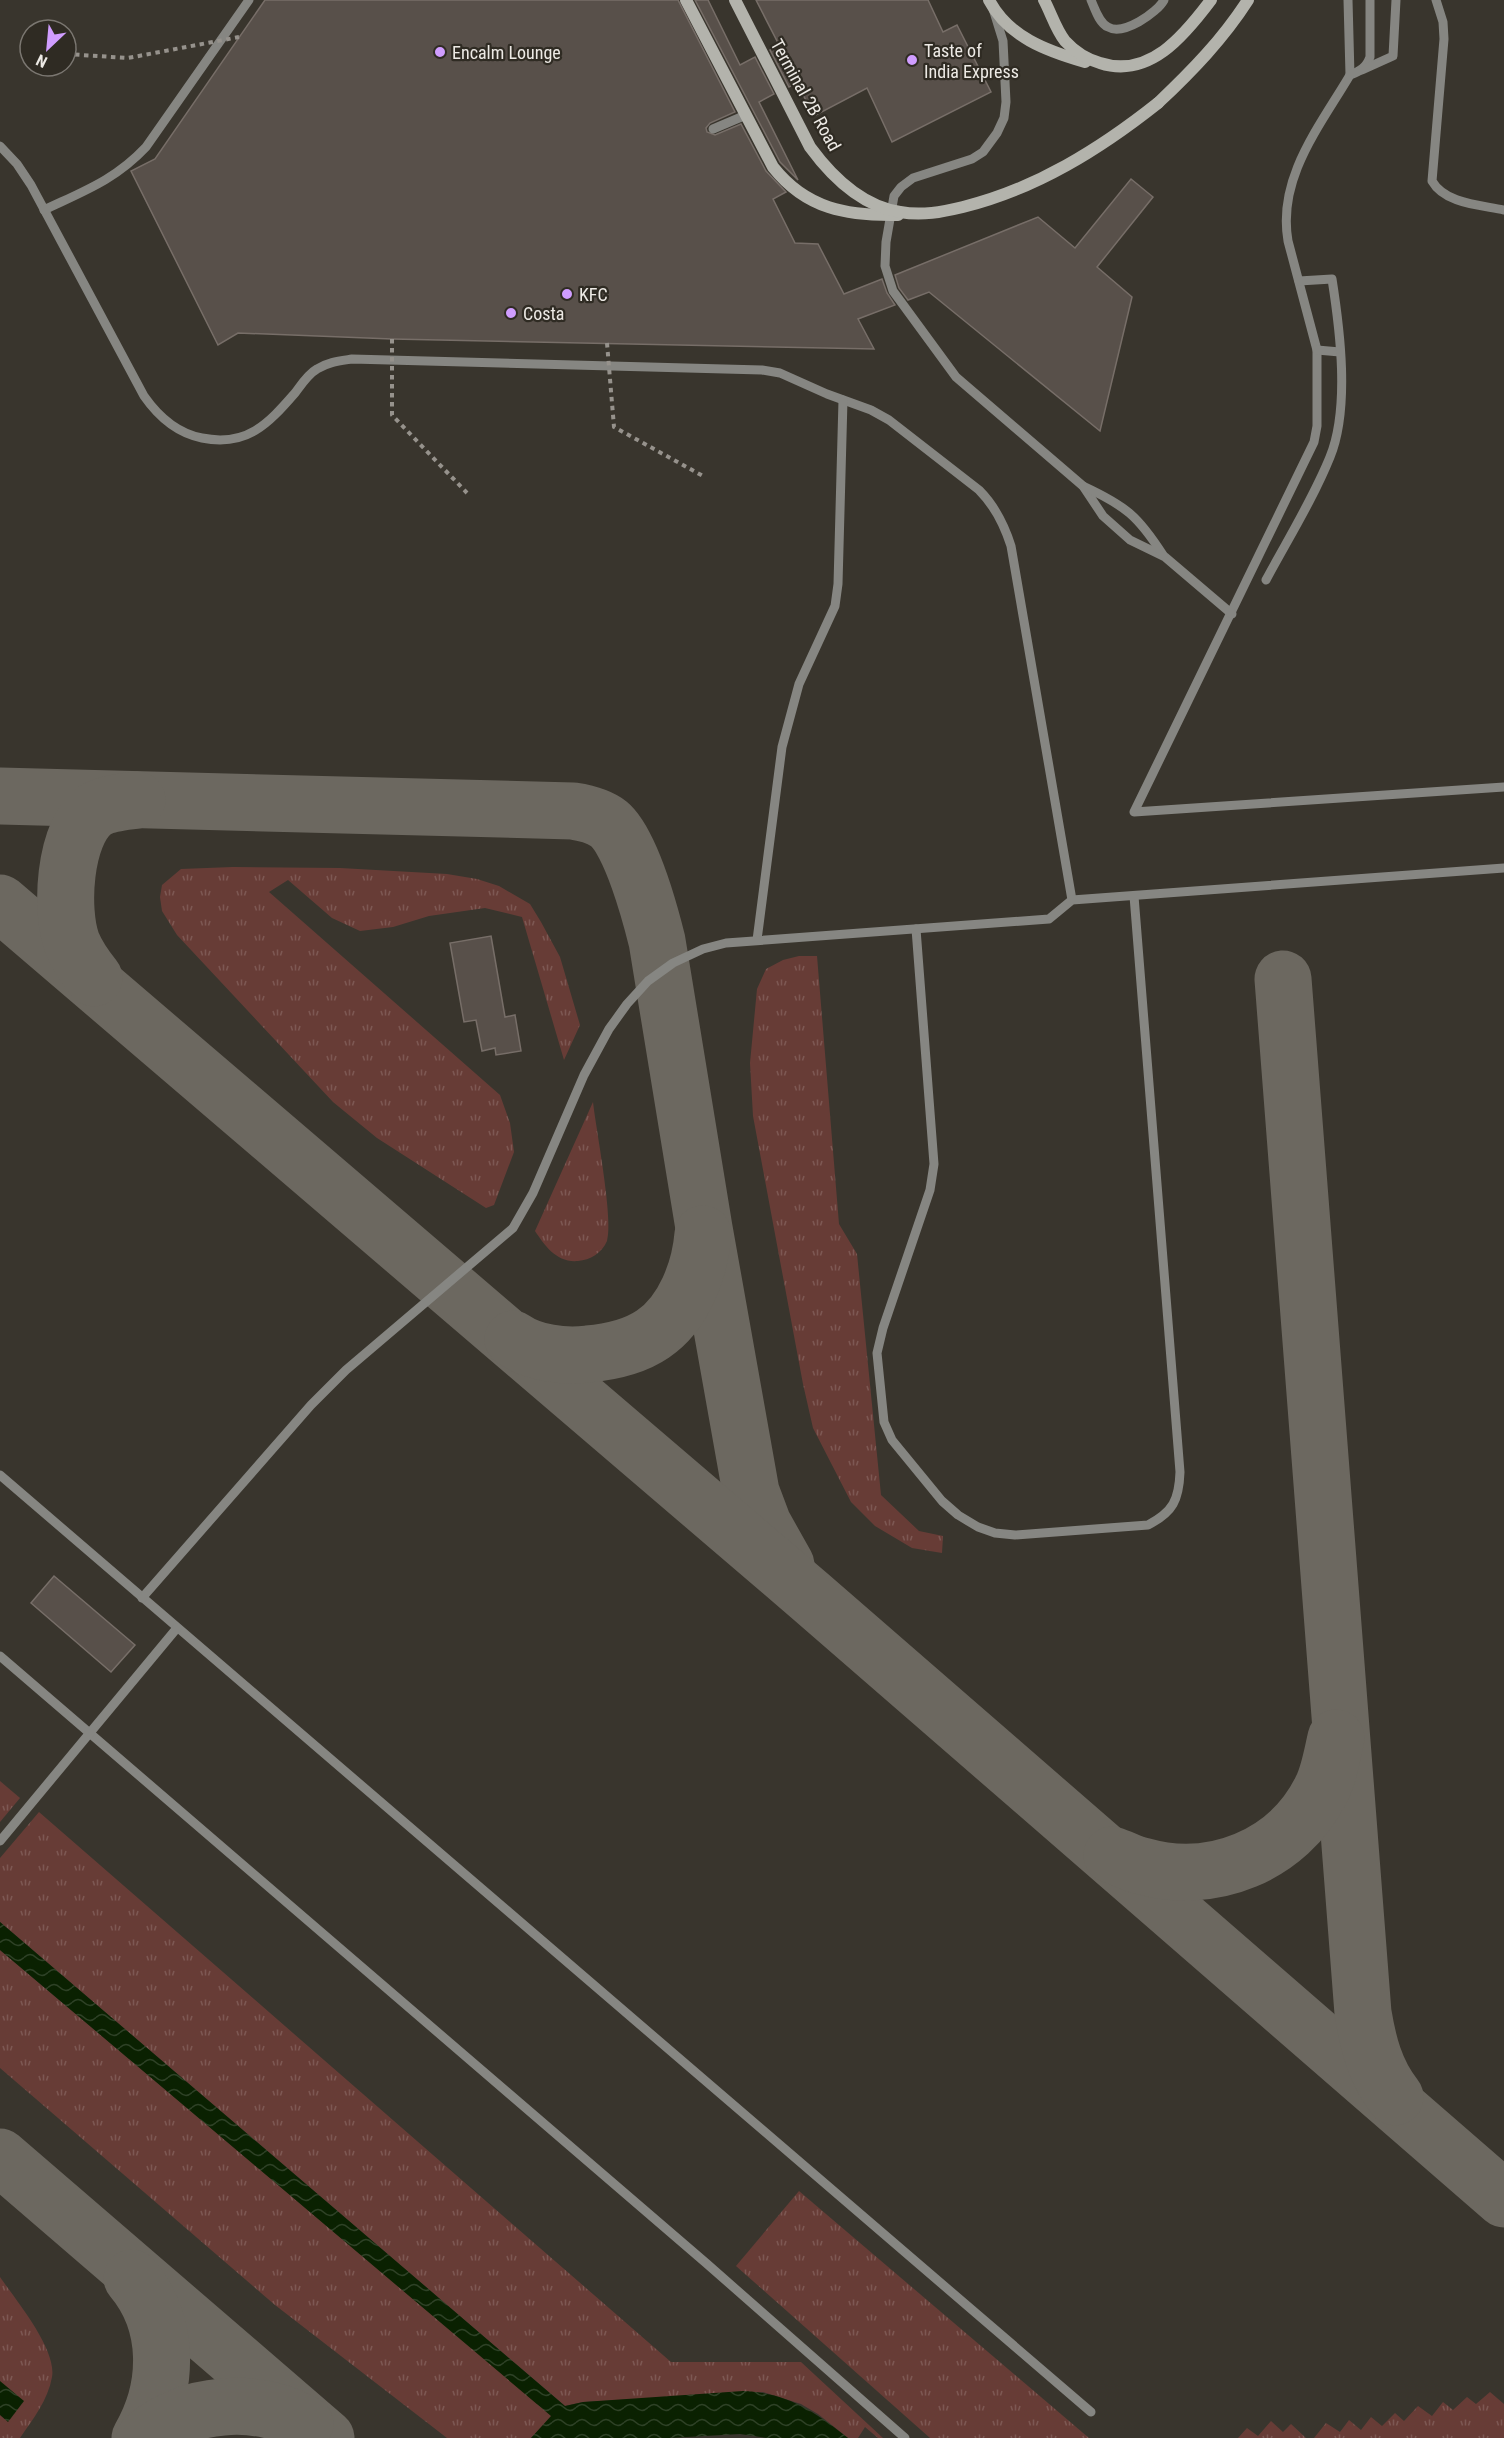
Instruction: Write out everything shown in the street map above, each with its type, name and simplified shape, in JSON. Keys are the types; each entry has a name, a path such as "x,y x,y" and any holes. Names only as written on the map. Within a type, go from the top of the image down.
{"main road":[{"path":"686,0 773,167 796,193 825,206 873,215 918,214"},
{"name":"Terminal 2B Road","path":"735,0 810,147 825,166 845,185 869,201 898,212 918,214 938,213 1009,193 1051,174 1129,126 1190,73 1219,41 1248,0"},
{"path":"1044,0 1063,39 1077,52 1093,61 1112,67"},
{"path":"990,2 1012,30 1026,39 1083,61 1112,67 1132,67 1149,61 1175,41 1203,6 1211,0"}],"lane":[{"path":"44,210 109,180 129,165 146,147 249,0"},
{"path":"1091,0 1102,22 1107,27 1120,29 1154,13 1164,0"},
{"path":"1348,0 1350,75 1295,169 1289,190 1286,227 1317,350 1317,426 1314,442 1134,812 1504,788"},
{"path":"1362,70 1368,64 1370,57 1370,0"},
{"path":"1350,75 1393,56 1396,0"},
{"path":"1436,0 1443,22 1444,39 1432,181 1436,188 1454,198 1504,210"},
{"path":"990,2 1003,41 1006,102 998,133 990,145 972,159 913,178 901,187 894,196 886,242 885,266 893,291 956,377 1083,486 1115,501 1144,526 1165,558"},
{"path":"713,129 746,115"},
{"path":"0,146 17,164 44,210 144,396 163,419 194,436 227,441 259,430 272,419 315,370 331,362 352,359 762,369 780,373 871,410 889,420 979,490 991,502 1006,530 1011,546 1072,900"},
{"path":"1266,580 1331,455 1341,410 1340,352 1332,279 1299,281"},
{"path":"1317,350 1340,352"},
{"path":"757,940 782,747 799,684 835,606 838,584 843,400"},
{"path":"1083,486 1103,516 1116,528 1130,540 1165,558 1232,614"},
{"path":"142,1598 311,1405 346,1370 513,1228 533,1192 584,1075 604,1038 627,1004 648,981 674,963 703,949 726,943 1049,919 1072,900 1504,868"},
{"path":"916,929 934,1164 930,1190 883,1328 877,1353 884,1422 892,1440 942,1501 958,1515 978,1527 995,1533 1015,1535 1148,1525 1163,1517 1173,1506 1180,1488 1180,1472 1134,896"},
{"path":"0,1475 1091,2412"},
{"path":"0,1841 177,1628"},
{"path":"0,1656 706,2263 905,2438"}],"path":[{"path":"78,55 128,58 239,37"},
{"path":"392,339 392,415 467,493"},
{"path":"607,343 614,427 703,476"}],"green space":[{"path":"340,868 447,874 477,879 499,886 530,904 560,957 580,1025 564,1060 522,917 485,908 429,916 393,927 360,931 332,918 288,880 269,892 500,1095 510,1123 514,1152 494,1205 486,1208 377,1138 333,1102 177,935 162,911 160,897 162,885 181,869"},
{"path":"799,956 817,956 839,1224 857,1254 881,1495 919,1531 943,1536 942,1553 912,1548 875,1526 851,1502 813,1428 753,1116 750,1063 757,989 766,969 783,960"},
{"path":"593,1102 609,1230 607,1241 599,1252 587,1259 571,1261 552,1252 535,1231"},
{"path":"0,1781 20,1798 0,1822"},
{"path":"39,1812 671,2362 801,2362 883,2438 878,2438 865,2427 858,2438 848,2438 818,2414 801,2404 763,2392 583,2402 565,2406 0,1922 0,1858"},
{"path":"0,1950 552,2416 531,2438 447,2438 275,2305 0,2068"},
{"path":"799,2191 1089,2438 930,2438 736,2266"},
{"path":"0,2277 34,2325 52,2366 52,2377 47,2394 20,2438 0,2438"},
{"path":"1490,2392 1504,2404 1504,2438 1314,2438 1326,2423 1340,2432 1349,2420 1361,2430 1371,2417 1382,2426 1395,2413 1404,2421 1418,2406 1432,2416 1443,2402 1453,2410 1467,2397 1476,2404"},
{"path":"1271,2421 1283,2432 1291,2424 1306,2438 1238,2438 1247,2428 1258,2436"}],"water":[{"path":"0,1922 565,2406 583,2402 743,2391 759,2392 800,2405 848,2438 767,2438 740,2434 669,2438 531,2438 551,2416 0,1950"},
{"path":"0,2381 24,2401 8,2422 0,2415"}],"building":[{"path":"265,0 678,0 735,112 710,123 706,128 707,132 715,135 741,124 766,171 786,192 773,199 795,243 818,244 844,294 882,279 895,305 858,319 874,349 392,339 238,333 218,345 131,171 155,159"},
{"path":"695,0 708,0 740,65 755,57 774,94 759,102 798,180 780,162"},
{"path":"756,0 928,0 943,32 957,25 991,92 892,142 867,88 814,116 797,83 789,87 770,50 779,45"},
{"path":"1131,179 1153,197 1097,267 1132,297 1100,431 929,292 908,300 899,288 895,275 1038,217 1075,248"},
{"path":"491,936 505,1017 515,1015 521,1051 496,1055 495,1048 482,1051 476,1020 464,1022 450,943"},
{"path":"54,1576 135,1645 111,1672 31,1603"}],"taxiway":[{"path":"0,796 573,811 592,815 609,824 625,846 632,862 645,896 657,941 704,1228 751,1492 763,1524 786,1565"},
{"path":"94,978 76,952 68,929 66,893 70,855 83,823 93,812 108,805 137,800"},
{"path":"0,903 811,1597 1504,2199"},
{"path":"1283,979 1363,2013 1373,2057 1382,2078 1395,2097"},
{"path":"513,1339 539,1351 569,1355 613,1350 646,1339 664,1325 682,1303 694,1276 703,1234"},
{"path":"1112,1855 1142,1866 1168,1871 1195,1872 1221,1868 1245,1860 1268,1848 1289,1833 1307,1813 1324,1784 1336,1738"},
{"path":"0,2157 326,2438"},
{"path":"132,2278 145,2296 154,2315 162,2357 156,2398 150,2419 140,2438"},
{"path":"145,2438 181,2417 202,2410 223,2407 265,2409 305,2424"}],"place":[{"name":"Encalm Lounge","path":"440,52"},
{"name":"Taste of India Express","path":"912,60"},
{"name":"KFC","path":"567,294"},
{"name":"Costa","path":"511,313"}]}
